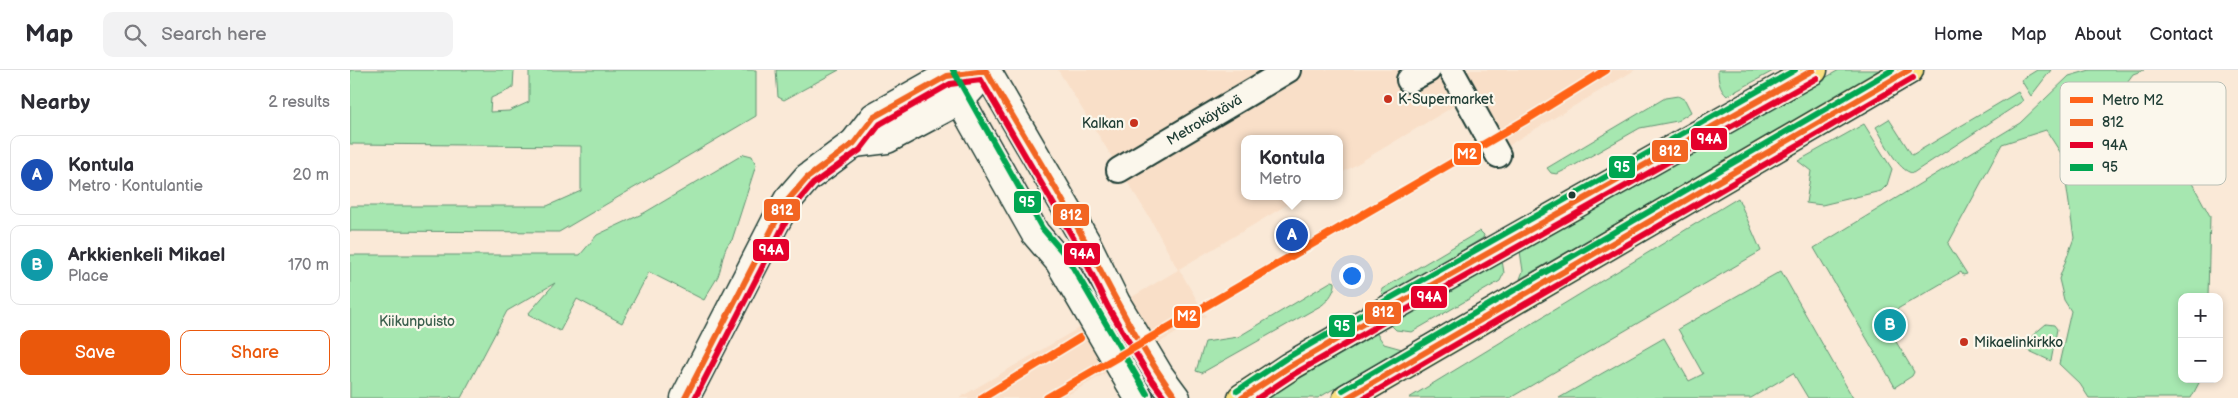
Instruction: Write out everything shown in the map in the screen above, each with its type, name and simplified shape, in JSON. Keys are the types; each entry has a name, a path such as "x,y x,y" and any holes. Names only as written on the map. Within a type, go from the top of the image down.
{"main road":[{"path":"1242,398 1289,367 1336,340 1813,70"},
{"path":"1347,398 1908,70"},
{"path":"684,398 752,265 788,200 807,178 854,143 874,117 945,73 986,71"},
{"path":"854,143 887,139 960,100 986,71"},
{"path":"986,71 1096,260 1116,303 1174,395"},
{"path":"945,73 1035,233 1059,261 1139,398"}],"street":[{"name":"Metrokäytävä","path":"1119,170 1288,70"},
{"path":"1451,70 1478,131 1498,155"}],"shaded area":[{"path":"1058,70 1635,70 1515,141 1498,155 1473,133 1456,105 1343,172 1343,135 1241,135 1241,200 1295,200 1179,269 1206,316 1062,398 959,398 1178,270 1151,220"}],"green space":[{"path":"350,70 514,70 513,88 491,98 490,112 509,111 529,102 529,70 756,70 756,116 559,232 350,231 350,206 547,206 581,191 581,146 350,144"},
{"path":"776,70 839,70 784,100 778,97"},
{"path":"1718,70 1775,70 1727,96 1722,90"},
{"path":"1839,70 1882,70 1520,279 1523,271 1520,251"},
{"path":"2037,70 2051,70 2031,96 2021,80"},
{"path":"2090,70 2144,70 2133,74 2127,82 2063,82 2069,76"},
{"path":"2060,85 2060,152 2046,130 2002,144 1948,244 1967,274 1963,275 1961,272 1882,318 1914,372 1912,376 1895,387 1814,248 2020,123"},
{"path":"2018,92 2023,101 1913,173 1907,171 1897,161 1876,127 1889,119 1912,155"},
{"path":"1678,96 1685,100 1691,112 1677,121 1640,128 1557,174 1551,173 1547,168 1665,98"},
{"path":"1864,124 1892,169 1887,185 1881,191 1822,205 1806,203 1811,171 1798,161"},
{"name":"Kiikunpuisto","path":"744,154 752,156 756,165 732,240 724,252 718,276 704,300 649,272 622,323 577,299 560,331 528,314 555,283 507,311 461,398 452,398 451,396 449,398 350,398 350,255 580,255 597,235 644,213"},
{"path":"2066,185 2193,185 2210,216 2208,293 2178,293 2178,383 2199,383 2191,398 2089,398 2080,384 2059,364 2071,311 2064,300 2059,279 2074,238"},
{"path":"1738,198 1761,251 1510,398 1409,398"},
{"path":"1480,231 1484,235 1483,238 1388,294 1384,295 1381,292 1382,289"},
{"path":"1502,260 1504,273 1500,281 1412,332 1396,330 1390,324"},
{"path":"1781,271 1853,398 1808,398 1793,373 1751,398 1559,398 1664,338 1689,381 1703,374 1678,329"},
{"path":"1332,281 1335,282 1333,291 1322,305 1202,373 1196,371 1205,342 1238,337"},
{"path":"2046,324 2054,325 2057,329 2051,361 2025,349 2033,335"},
{"path":"1375,331 1384,344 1402,349 1318,398 1257,398"}],"metro line":[{"name":"M2","path":"1047,398 1524,121 1606,70"},
{"name":"M2","path":"982,398 1080,338"}],"transit line":[{"name":"95","path":"953,70 1042,228 1067,257 1147,394"},
{"name":"95","path":"1237,391 1285,359 1371,309 1795,70"},
{"name":"812","path":"1242,398 1289,367 1375,317 1813,70"},
{"name":"95","path":"1343,390 1892,70"},
{"name":"812","path":"1347,398 1909,70"},
{"name":"812","path":"685,398 775,223 788,200 807,178 854,143 874,117 947,76 986,71 1062,199 1139,341 1176,398"},
{"name":"94A","path":"1258,398 1294,374 1379,325 1817,78"},
{"name":"94A","path":"1364,398 1913,78"},
{"name":"94A","path":"695,398 795,205 813,184 860,150 880,124 950,84 981,80 1078,246 1108,307 1151,379 1165,398"}],"place":[{"name":"K-Supermarket","path":"1388,99"},
{"name":"Kalkan","path":"1134,123"},
{"name":"Kontula","path":"1292,235"},
{"name":"Arkkienkeli Mikael","path":"1890,325"},
{"name":"Mikaelinkirkko","path":"1964,342"}]}
